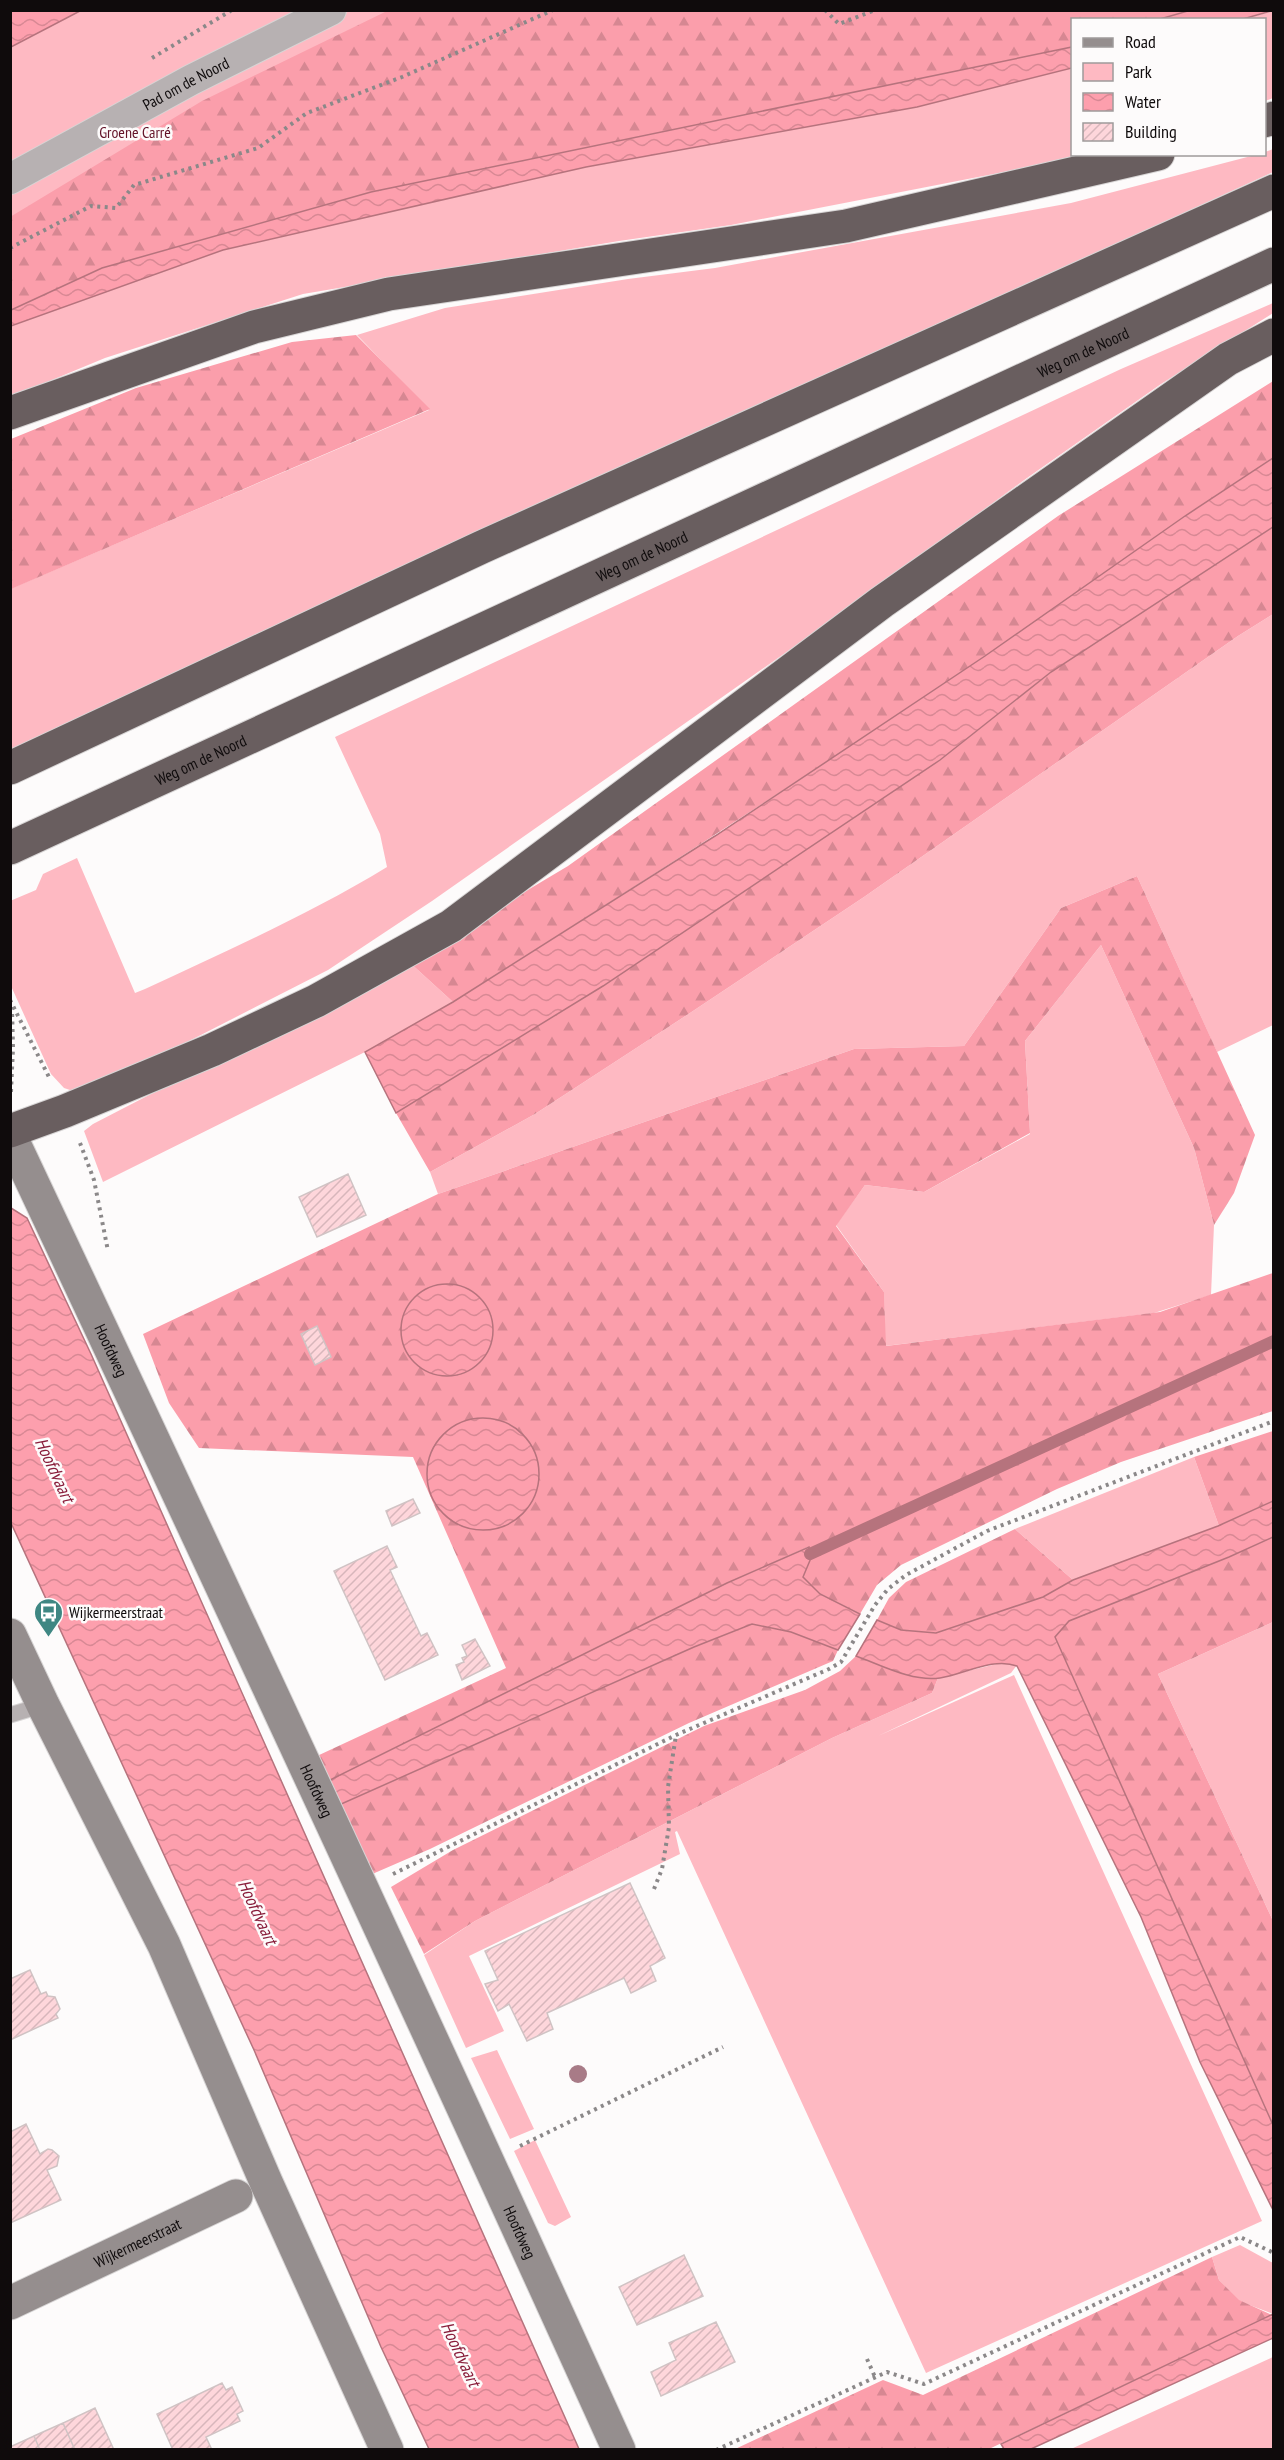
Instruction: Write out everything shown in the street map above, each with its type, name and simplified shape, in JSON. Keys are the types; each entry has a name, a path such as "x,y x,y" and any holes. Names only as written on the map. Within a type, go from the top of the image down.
{"highway":[{"path":"10,413 254,327 389,294 846,225 1149,156"},
{"path":"10,768 482,547 1274,191"},
{"name":"Weg om de Noord","path":"10,848 1274,264"},
{"path":"10,1131 65,1111 212,1050 316,1001 451,926 882,602 1228,359 1274,335"}],"street":[{"name":"Pad om de Noord","path":"10,179 190,80 331,10"},
{"name":"Hoofdweg","path":"10,1136 109,1342 363,1889 619,2450"},
{"path":"10,1635 164,1945 266,2182 387,2450"},
{"name":"Wijkermeerstraat","path":"10,2303 266,2182"}],"lane":[{"path":"10,1715 43,1705"}],"path":[{"path":"10,248 91,206 116,208 134,185 258,148 307,113 402,77 553,10"},
{"path":"825,10 839,24 875,10"},
{"path":"11,1001 65,1111 94,1180 108,1253"},
{"path":"10,1096 13,1048 11,1001"},
{"path":"363,1889 676,1735 829,1669 841,1662 875,1605 888,1589 906,1575 987,1531 1274,1421"},
{"path":"654,1889 662,1869 669,1827 668,1787 676,1735"},
{"path":"487,2162 723,2046"},
{"path":"716,2450 886,2372 924,2384 1240,2237 1274,2253"},
{"path":"867,2359 875,2376"}],"green space":[{"name":"Groene Carré","path":"80,10 1188,11 1164,18 1071,18 1071,47 371,192 102,268 11,310 10,47"},
{"name":"Groene Carré","path":"387,11 1188,11 1164,18 1071,18 1071,47 371,192 102,268 11,310 10,217 202,101"},
{"path":"1274,11 1273,98 1266,101 1266,18 1247,18"},
{"path":"1071,68 1071,156 1074,156 1030,167 731,225 619,241 303,294 105,358 11,397 10,326 223,250 586,167 917,107"},
{"path":"1273,149 1273,172 11,751 10,589 429,410 357,335 445,308 628,279 715,268 1071,203 1251,156 1266,156 1266,152"},
{"path":"1273,303 1273,313 1161,384 1027,478 852,606 432,901 328,970 195,1038 89,1088 73,1091 64,1088 51,1074 11,986 10,901 36,890 43,874 77,858 135,993 145,989 298,916 387,867 380,834 335,737 1121,369"},
{"path":"356,335 430,409 11,589 11,439 136,388 292,342"},
{"path":"1273,381 1273,458 918,701 453,1002 408,961 568,866 1058,516"},
{"path":"1273,527 1273,614 1238,636 864,897 690,1013 535,1114 430,1172 396,1113 603,986 940,760 1051,672"},
{"path":"1273,614 1273,1025 1217,1052 1137,876 1061,908 964,1046 854,1049 438,1194 430,1172 535,1114 690,1013 864,897 1238,636"},
{"path":"1137,876 1255,1135 1234,1193 1214,1225 1194,1148 1101,945 1025,1041 1030,1133 924,1192 865,1185 836,1226 884,1292 886,1346 1160,1312 1273,1273 1273,1411 1121,1462 1057,1489 901,1565 877,1585 860,1614 820,1594 802,1577 811,1558 808,1547 727,1583 328,1781 317,1756 506,1668 413,1457 199,1448 169,1403 143,1334 438,1194 854,1049 964,1046 1061,908"},
{"path":"1101,945 1194,1148 1214,1225 1211,1295 1154,1313 885,1346 884,1292 836,1225 865,1185 924,1192 1030,1134 1025,1041"},
{"path":"408,961 453,1002 365,1052 103,1182 84,1131 93,1124"},
{"path":"1273,1431 1273,1501 1219,1526 1194,1457"},
{"path":"1194,1457 1219,1526 1073,1580 1015,1529"},
{"path":"1015,1529 1073,1580 1044,1597 936,1633 901,1630 877,1620 889,1598 906,1582"},
{"path":"1273,1537 1273,1622 1158,1674 1273,1921 1273,2125 1055,1637 1069,1621"},
{"path":"1273,1622 1273,1921 1158,1674"},
{"path":"752,1624 791,1632 838,1650 833,1661 689,1723 430,1849 370,1875 339,1805 694,1647"},
{"path":"856,1656 911,1676 938,1678 932,1693 832,1738 475,1921 424,1954 391,1887 453,1850 704,1726 805,1690 840,1671"},
{"path":"1005,1662 1017,1665 1011,1673 878,1736 1014,1675 1262,2221 926,2373 677,1831 675,1832 680,1854 469,1956 504,2031 466,2048 424,1955 475,1921 832,1738 932,1693 938,1678"},
{"path":"497,2050 534,2129 510,2139 471,2058"},
{"path":"535,2140 571,2217 555,2226 548,2223 514,2151"},
{"path":"1240,2245 1273,2263 1273,2314 1239,2301 1219,2280 1212,2257"},
{"path":"1212,2257 1219,2280 1239,2300 1272,2315 989,2449 733,2450 883,2380 923,2395"},
{"path":"1273,2357 1273,2449 1071,2449"}],"water":[{"path":"11,10 80,10 80,11 11,47"},
{"path":"1188,10 1271,11 1246,18 1164,18"},
{"path":"1071,47 1071,68 917,107 586,167 223,250 11,326 11,310 102,268 371,192"},
{"path":"1273,458 1273,527 1051,672 940,760 603,986 396,1113 365,1052 453,1002 715,836 985,656 1185,516"},
{"name":"Hoofdvaart","path":"11,1208 27,1218 91,1354 579,2449 429,2449 381,2347 254,2050 11,1523"},
{"path":"447,1284 465,1288 479,1298 489,1312 493,1330 489,1348 479,1362 465,1372 447,1376 429,1372 415,1362 405,1348 401,1330 405,1312 415,1298 429,1288"},
{"path":"483,1418 505,1422 523,1434 535,1452 539,1474 535,1496 523,1514 505,1526 483,1530 461,1526 443,1514 431,1496 427,1474 431,1452 443,1434 461,1422"},
{"path":"1273,1501 1273,1537 1069,1621 1055,1637 1273,2125 1273,2210 1200,2062 1141,1917 1017,1666 989,1665 950,1676 929,1679 897,1672 856,1656 877,1620 901,1630 936,1633 1043,1597 1073,1580 1218,1526"},
{"path":"809,1547 811,1558 803,1577 820,1594 860,1614 838,1650 791,1632 752,1624 694,1647 339,1805 328,1781 727,1583"},
{"path":"1273,2314 1273,2338 1031,2449 1004,2449 1001,2444"}],"building":[{"path":"348,1174 366,1215 317,1237 299,1197"},
{"path":"317,1326 331,1357 315,1365 301,1334"},
{"path":"413,1499 420,1513 392,1526 386,1511"},
{"path":"387,1546 397,1567 390,1570 421,1636 427,1633 438,1655 385,1680 334,1571"},
{"path":"475,1639 490,1666 462,1680 456,1665 464,1662 462,1658 467,1656 462,1645"},
{"path":"630,1883 665,1958 650,1966 656,1981 631,1993 624,1978 547,2013 553,2029 527,2041 509,2004 498,2011 485,1984 498,1980 485,1951"},
{"path":"30,1970 41,1994 46,1992 48,1996 55,1997 60,2009 56,2014 58,2018 10,2040 10,1979"},
{"path":"26,2124 40,2154 48,2149 59,2156 57,2166 47,2170 61,2200 10,2223 10,2132"},
{"path":"684,2255 703,2296 637,2325 619,2287"},
{"path":"716,2322 735,2362 661,2396 651,2372 676,2360 669,2343"},
{"path":"222,2383 226,2390 232,2387 243,2411 237,2414 240,2421 206,2437 212,2450 173,2450 157,2414"},
{"path":"95,2408 114,2450 75,2450 63,2423"},
{"path":"63,2423 75,2450 40,2450 34,2436"},
{"path":"34,2436 40,2450 10,2450 10,2447"}],"waterway":[{"path":"810,1554 1274,1341"}],"place":[{"name":"Wijkermeerstraat","path":"48,1638"}]}
